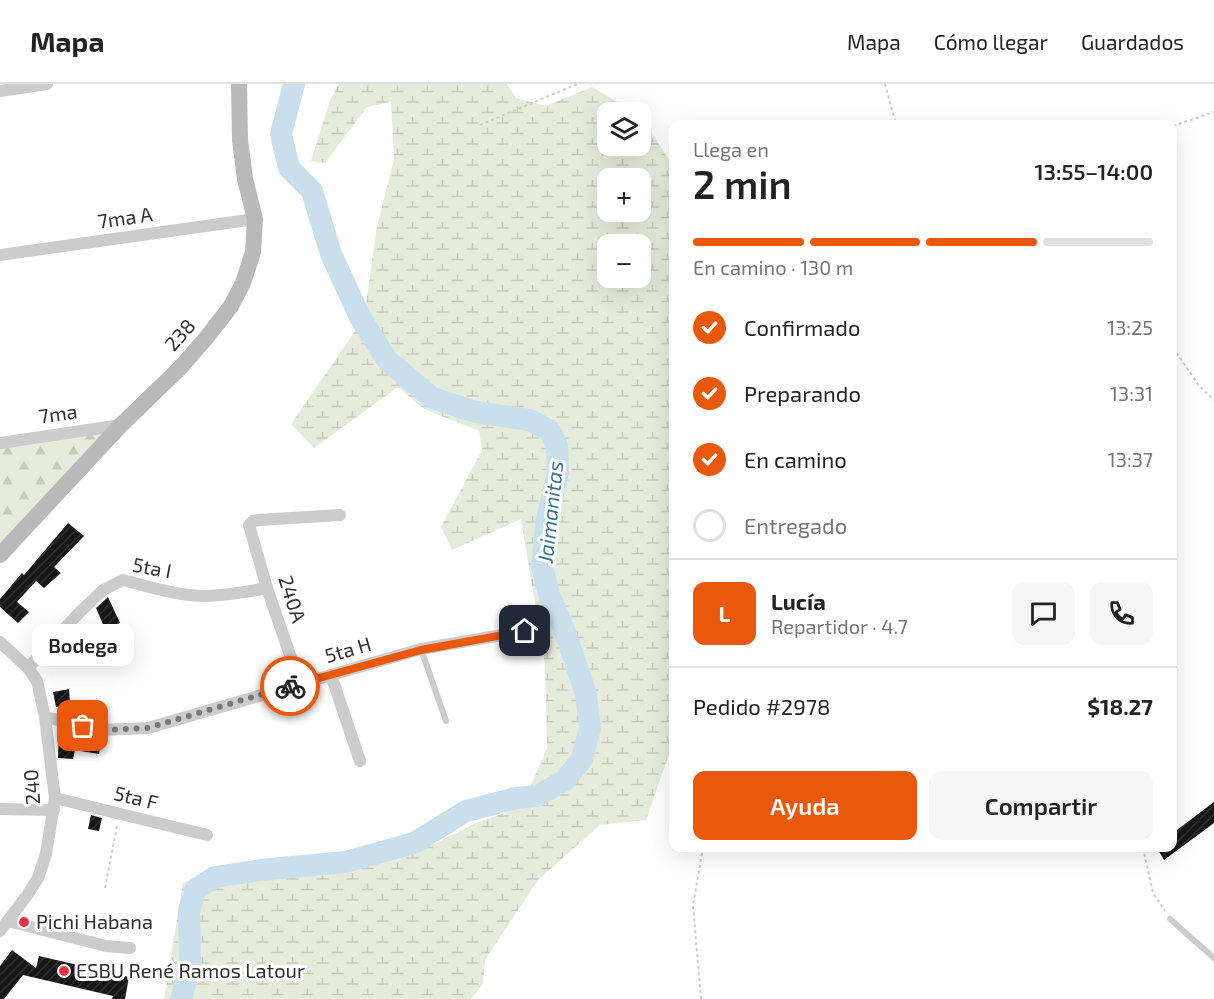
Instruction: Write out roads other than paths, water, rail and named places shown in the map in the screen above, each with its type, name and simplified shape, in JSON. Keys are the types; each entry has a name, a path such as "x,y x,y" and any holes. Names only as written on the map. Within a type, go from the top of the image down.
{"street":[{"path":"0,91 47,84"},
{"name":"238","path":"0,555 121,425 181,367 231,306 243,283 253,252 255,219 245,180 240,140 239,84"},
{"name":"7ma A","path":"0,255 255,219"},
{"name":"7ma","path":"0,443 121,425"},
{"name":"240A","path":"300,684 267,588 249,525 259,520 340,515"},
{"name":"5ta I","path":"28,668 78,614 104,590 123,580 162,591 204,596 239,594 267,588"},
{"name":"5ta H","path":"45,717 102,730 148,728 421,650 525,631"},
{"name":"240","path":"0,642 28,668 37,681 45,717 55,804 39,878 0,931"},
{"path":"331,675 360,761"},
{"name":"5ta F","path":"0,809 55,804 119,814 207,835"},
{"path":"8,921 106,946 130,948"}],"lane":[{"path":"421,650 446,722"},
{"path":"1170,919 1214,958"}],"waterway":[{"name":"Jaimanitas","path":"181,999 190,966 189,912 195,890 215,877 345,862 414,843 466,811 516,798 537,796 565,780 582,759 590,728 586,694 565,632 550,597 542,567 547,519 558,472 557,446 550,431 530,420 476,412 432,398 387,360 360,317 331,254 312,191 289,168 281,134 294,84"}],"place":[{"name":"Bodega","path":"83,726"},
{"name":"Pichi Habana","path":"24,922"},
{"name":"ESBU René Ramos Latour","path":"64,971"}]}
